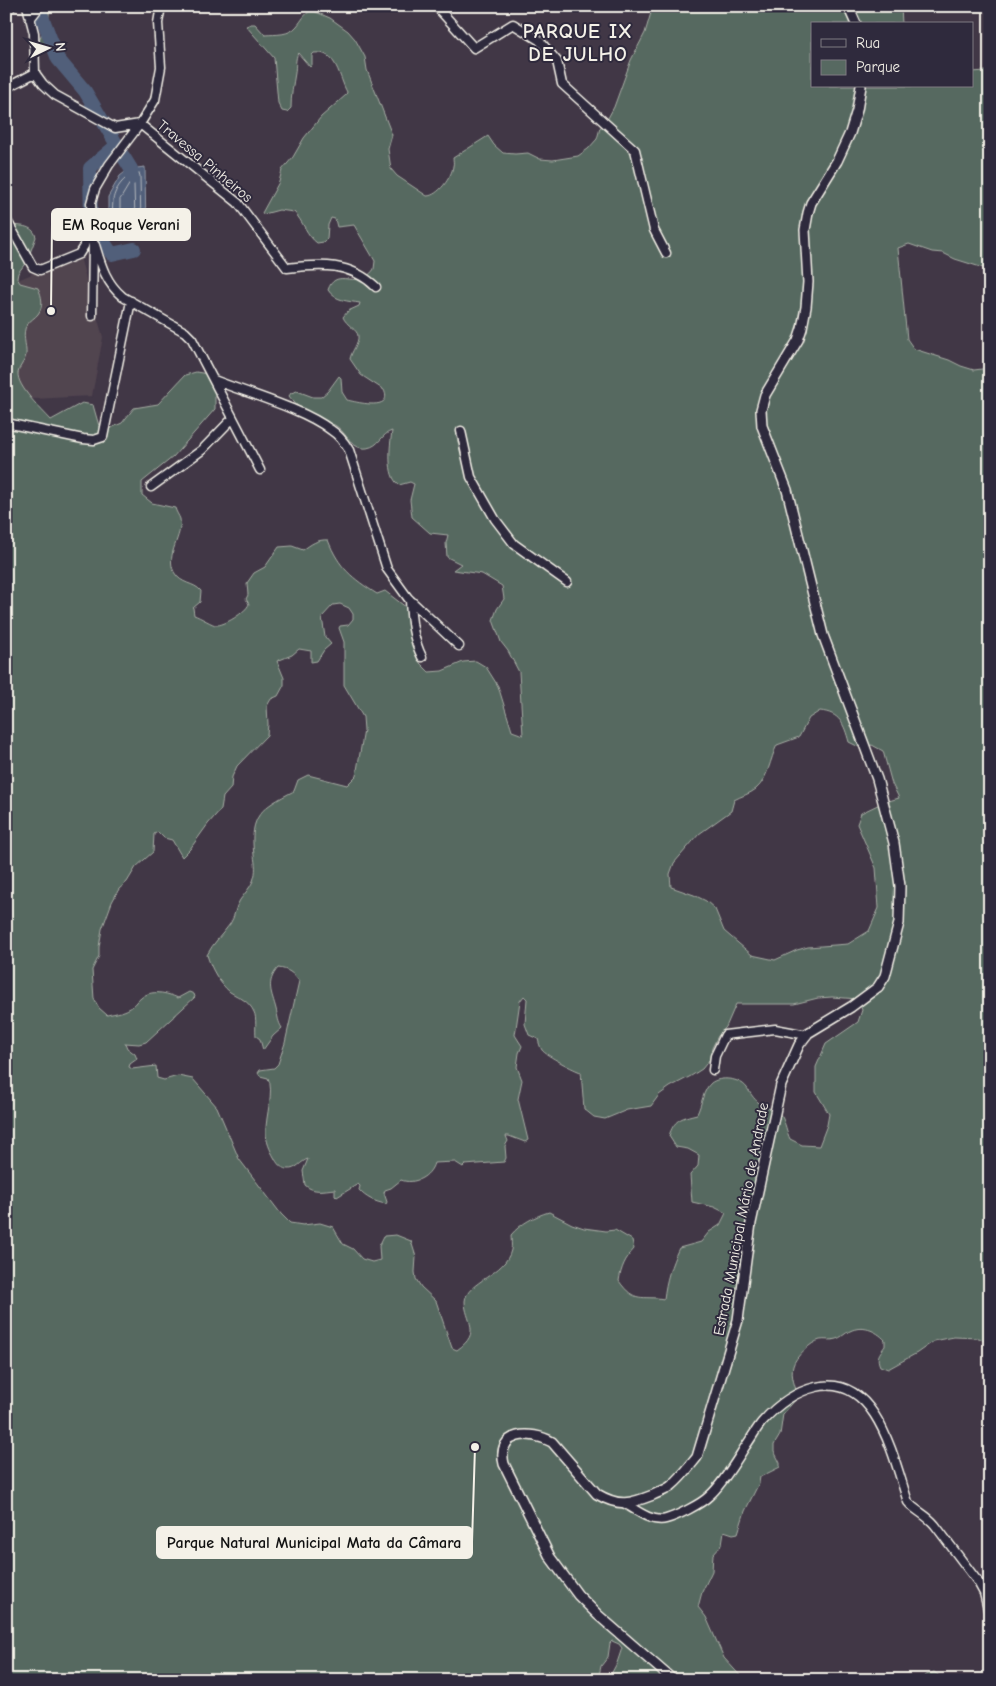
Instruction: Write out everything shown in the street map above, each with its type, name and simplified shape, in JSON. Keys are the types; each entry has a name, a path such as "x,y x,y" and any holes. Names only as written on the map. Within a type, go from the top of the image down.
{"street":[{"path":"6,9 12,6"},
{"path":"27,6 34,32 35,73 43,84 55,95 115,128 140,124"},
{"path":"30,19 40,6"},
{"path":"92,316 93,238 91,203 95,189 109,165 140,124 155,100 162,67 158,23 160,6"},
{"path":"436,6 474,48 513,24 539,40 557,61 562,84 635,150 654,230 666,253"},
{"path":"848,6 855,22"},
{"path":"6,88 35,73"},
{"name":"Estrada Municipal Mário de Andrade","path":"624,1504 636,1502 669,1488 684,1474 697,1457 738,1320 751,1222 781,1085 799,1044 807,1035 878,987 885,976 899,923 900,886 895,852 877,779 823,635 787,490 762,426 761,410 765,396 798,340 802,328 808,282 805,230 808,213 837,161 850,133 857,110 861,88"},
{"name":"Travessa Pinheiros","path":"140,124 238,203 287,268 309,265 328,265 346,268 365,277 376,287"},
{"path":"6,219 33,267 40,270 79,254 84,246 91,224"},
{"path":"93,238 107,281 116,291 185,332 192,340 260,470"},
{"path":"6,423 52,434 94,440 103,437 131,301"},
{"path":"214,380 305,414 342,439 349,450 387,569 410,600 459,646"},
{"path":"151,487 202,450 233,418"},
{"path":"461,431 472,477 495,518 514,544 567,582"},
{"path":"410,600 416,644 422,657"},
{"path":"713,1070 715,1056 725,1035 775,1029 807,1035"},
{"path":"673,1680 578,1595 550,1558 504,1464 503,1448 508,1440 515,1436 526,1434 552,1442 597,1494 606,1499 624,1504 651,1518 665,1520 709,1497 736,1462 761,1423 790,1397 823,1385 840,1386 851,1391 874,1412 889,1444 908,1502 912,1507 928,1517 935,1525 978,1582 984,1593 990,1618"}],"shaded area":[{"path":"79,254 103,337 92,396 13,400 6,285"}],"green space":[{"path":"50,6 45,51 35,55"},
{"path":"653,6 901,6 902,22 811,22 811,88 974,88 974,72 990,72 990,270 955,259 943,253 932,252 909,244 898,248 907,339 914,349 974,370 990,368 990,1344 979,1338 954,1337 934,1341 888,1369 880,1366 878,1360 885,1346 885,1340 873,1331 859,1328 834,1340 816,1341 800,1354 794,1362 792,1374 798,1397 783,1414 780,1435 774,1445 774,1451 780,1467 760,1477 759,1483 745,1511 738,1533 733,1534 724,1531 722,1544 713,1554 712,1571 702,1592 698,1607 706,1617 724,1658 744,1680 608,1680 622,1648 619,1644 612,1641 608,1657 601,1666 598,1680 6,1680 6,214 10,216 7,225 28,228 32,230 36,237 27,261 18,273 17,278 20,283 38,288 42,304 38,314 25,328 26,355 18,373 21,385 51,420 82,403 93,405 99,426 111,428 122,423 134,408 158,404 185,375 196,372 208,374 215,385 215,409 173,457 142,482 142,495 152,503 175,508 180,519 172,565 174,572 180,579 201,591 200,602 193,608 194,615 216,625 229,621 247,607 249,604 246,599 248,595 247,583 254,573 265,567 279,547 292,546 303,550 318,541 328,540 337,558 353,577 377,594 385,591 407,608 411,624 410,636 415,645 420,663 429,672 442,671 463,662 476,661 486,667 498,686 512,731 523,735 519,672 501,642 493,620 497,609 504,599 502,586 482,574 453,570 461,564 447,557 446,543 448,535 430,533 412,517 410,500 414,484 410,482 399,485 392,475 390,444 392,431 371,447 362,448 353,444 334,425 321,425 313,421 289,396 297,391 313,397 321,397 339,376 341,378 342,392 347,400 373,404 384,401 386,397 384,390 361,375 350,359 358,336 343,317 348,311 359,306 360,303 338,298 328,290 335,280 361,279 366,277 374,269 375,261 354,225 337,227 335,219 331,218 328,225 327,239 324,242 317,243 294,212 279,210 262,213 279,182 282,170 293,157 304,138 321,117 347,92 336,66 328,56 322,53 314,53 310,67 298,53 291,108 287,112 282,111 278,103 274,58 246,26 255,24 265,35 286,33 294,29 311,10 330,18 348,31 365,57 367,70 392,135 388,149 391,169 397,176 427,196 436,193 447,180 452,170 453,158 488,136 503,153 528,153 540,159 553,160 578,156 597,139 600,128 614,107 631,60 645,33","holes":["340,604 349,608 353,614 353,619 348,625 340,626 339,628 344,642 344,685 363,717 364,730 356,776 347,785 308,775 298,780 294,791 273,803 260,814 253,831 255,868 253,881 238,903 230,924 207,955 213,970 222,984 230,992 247,1002 252,1008 255,1017 256,1036 260,1039 263,1050 273,1036 282,1028 271,988 274,973 278,968 285,969 299,981 285,1043 278,1064 274,1068 260,1070 258,1073 260,1076 268,1078 270,1083 266,1132 270,1148 281,1167 286,1169 294,1168 308,1159 303,1171 305,1185 308,1188 319,1190 335,1189 337,1197 358,1184 360,1186 359,1190 365,1195 374,1201 386,1204 385,1190 401,1180 416,1181 421,1179 429,1172 434,1163 455,1162 463,1167 465,1165 504,1162 506,1158 505,1146 508,1141 506,1136 525,1142 528,1140 518,1099 522,1080 517,1067 522,1046 515,1035 520,1001 524,996 527,999 525,1024 529,1035 538,1039 544,1052 581,1072 584,1109 594,1117 605,1119 627,1110 651,1106 659,1095 670,1087 702,1069 710,1059 712,1048 718,1036 726,1027 736,1004 794,1004 818,998 832,997 858,999 862,1010 858,1022 826,1044 816,1067 816,1092 829,1114 819,1146 802,1145 790,1139 780,1114 759,1103 740,1082 730,1079 719,1079 711,1083 704,1093 697,1114 682,1118 673,1126 669,1136 676,1147 688,1149 699,1155 698,1166 690,1175 692,1202 714,1207 726,1213 720,1225 709,1232 701,1242 679,1248 669,1273 664,1299 634,1296 619,1281 624,1264 634,1249 632,1240 615,1230 606,1231 584,1228 549,1212 519,1227 511,1235 511,1248 508,1258 495,1272 472,1288 467,1294 465,1301 471,1332 465,1344 457,1350 452,1348 436,1301 421,1287 416,1279 416,1257 411,1241 396,1235 384,1236 379,1246 380,1260 372,1262 362,1259 353,1249 343,1244 333,1227 320,1223 303,1225 290,1223 239,1159 217,1107 193,1079 178,1076 164,1080 157,1078 156,1066 132,1069 129,1067 137,1059 125,1043 139,1044 146,1042 195,997 194,994 189,992 178,998 164,993 149,994 145,995 127,1010 107,1015 99,1008 94,999 92,970 99,956 102,929 119,889 127,882 136,867 153,852 154,834 158,832 164,838 172,840 182,857 190,849 221,809 223,797 231,788 232,777 237,766 267,735 267,706 271,699 278,696 284,685 284,678 277,661 292,655 299,649 311,651 311,662 317,661 324,650 331,644 325,637 322,617 333,605","820,711 837,717 843,725 849,742 861,748 872,745 883,751 892,784 899,798 882,803 861,813 857,824 876,868 879,908 869,931 848,944 808,947 775,960 752,955 724,931 715,909 706,901 671,887 670,874 674,863 699,834 731,811 734,800 751,792 760,785 777,745 799,737 809,718"]},
{"path":"934,1672 945,1680 924,1679 924,1676"}],"water":[{"path":"145,167 146,233 108,236 108,197 120,176 129,169"}],"waterway":[{"path":"38,6 58,59 85,91 117,145 90,168 91,224 112,254 134,249"},
{"path":"123,156 131,169 132,178"}],"place":[{"name":"EM Roque Verani","path":"51,311"},
{"name":"Parque Natural Municipal Mata da Câmara","path":"475,1447"}],"district":[{"name":"PARQUE IX DE JULHO","path":"578,42"}]}
